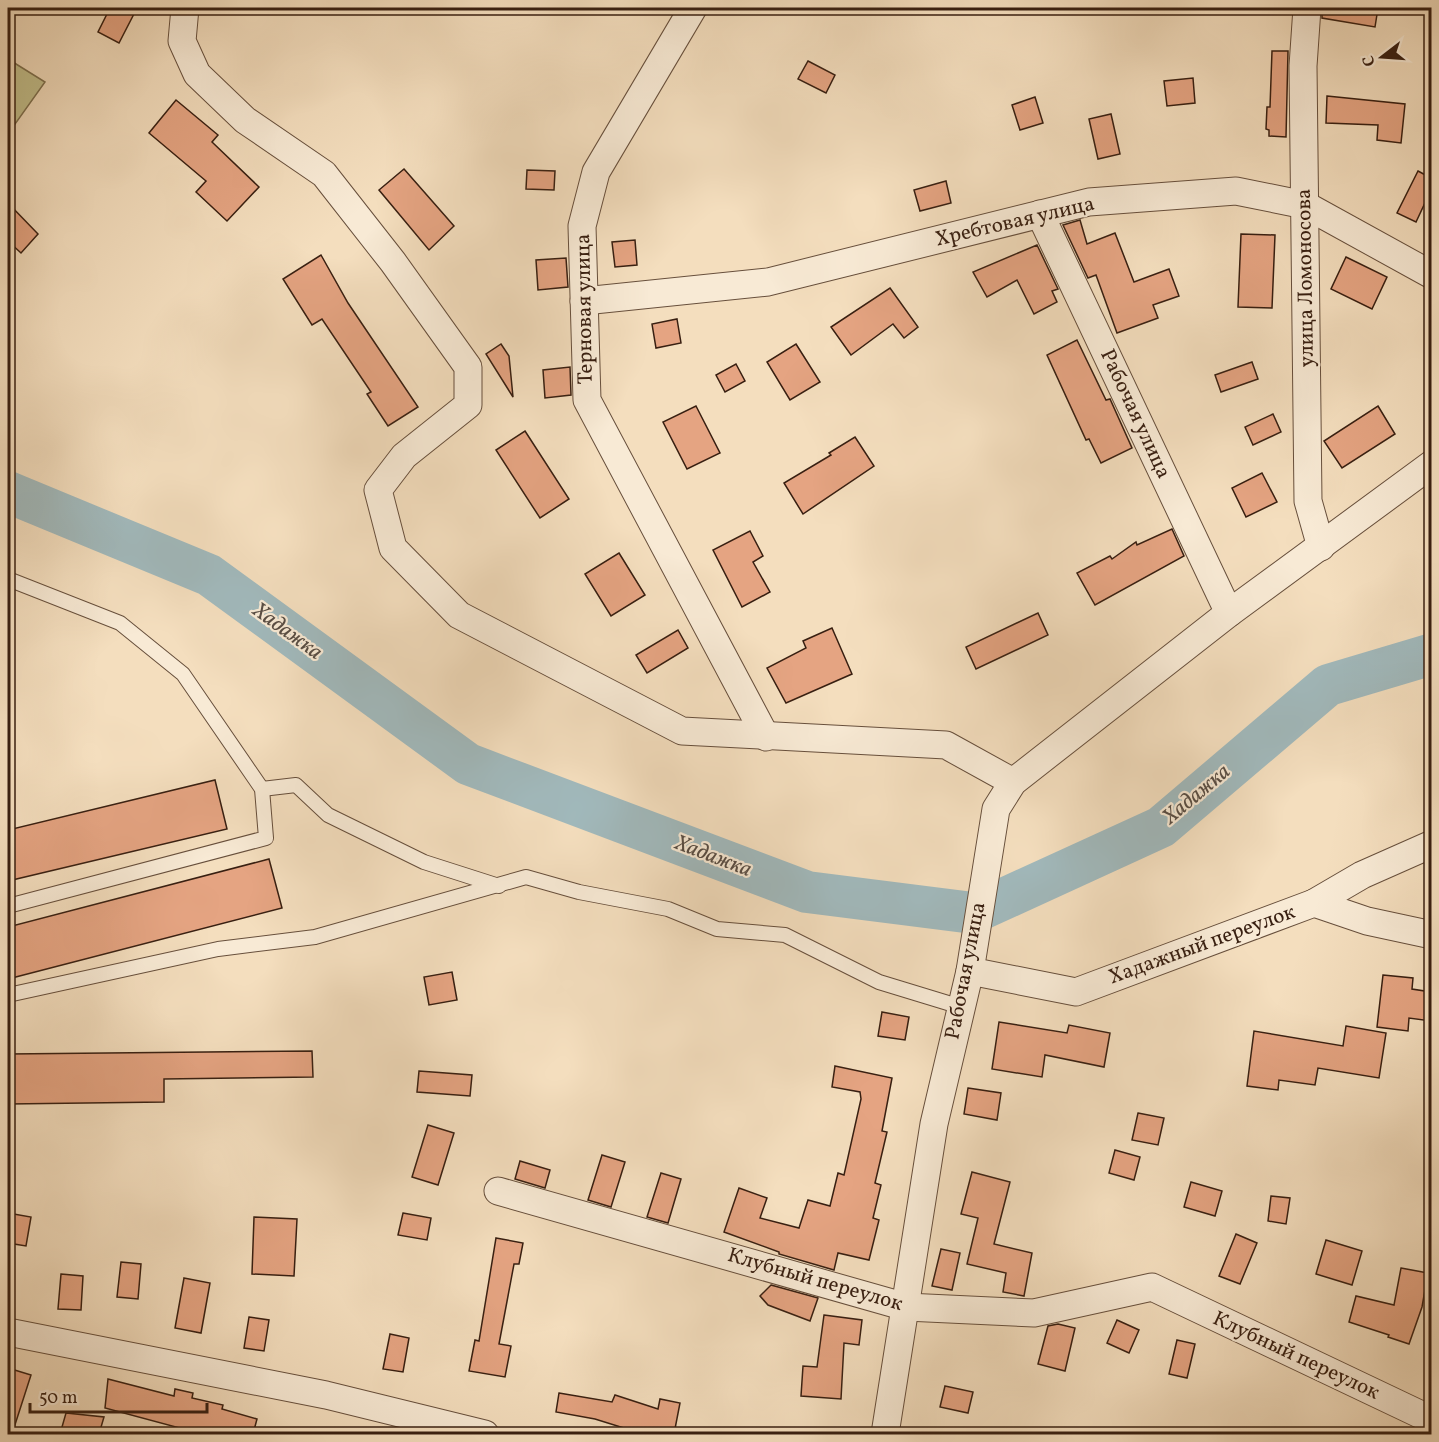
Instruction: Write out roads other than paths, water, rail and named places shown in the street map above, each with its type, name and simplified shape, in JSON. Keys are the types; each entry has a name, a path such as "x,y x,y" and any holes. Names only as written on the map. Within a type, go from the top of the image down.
{"street":[{"path":"185,8 182,41 197,74 245,120 324,174 393,262 468,367 468,405 404,456 378,490 393,548 459,615 682,731 946,746 1013,782"},
{"name":"Терновая улица","path":"693,8 596,172 582,226 587,400 766,737"},
{"name":"улица Ломоносова","path":"1307,8 1303,66 1308,501 1320,547"},
{"name":"Хребтовая улица","path":"585,301 768,282 1089,202 1236,191 1305,205 1431,275"},
{"name":"Рабочая улица","path":"1040,214 1229,613"},
{"name":"Рабочая улица","path":"885,1434 934,1124 970,971 996,809 1013,782 1229,613 1431,464"},
{"path":"1314,903 1362,875 1431,844"},
{"name":"Хадажный переулок","path":"970,971 1076,992 1314,903 1367,921 1431,935"},
{"name":"Клубный переулок","path":"498,1191 906,1307 1034,1313 1152,1287 1431,1420"},
{"path":"8,1332 326,1395 485,1434"}],"lane":[{"path":"8,579 120,623 183,674 262,789 266,838 8,906"},
{"path":"262,789 296,785 328,815 424,862 499,886"},
{"path":"8,995 218,949 315,938 526,877 579,892 668,909 717,929 785,935 879,982 961,1007"}],"waterway":[{"name":"Хадажка","path":"8,492 209,575 468,764 807,892 973,913 1161,827 1328,685 1432,654"}]}
